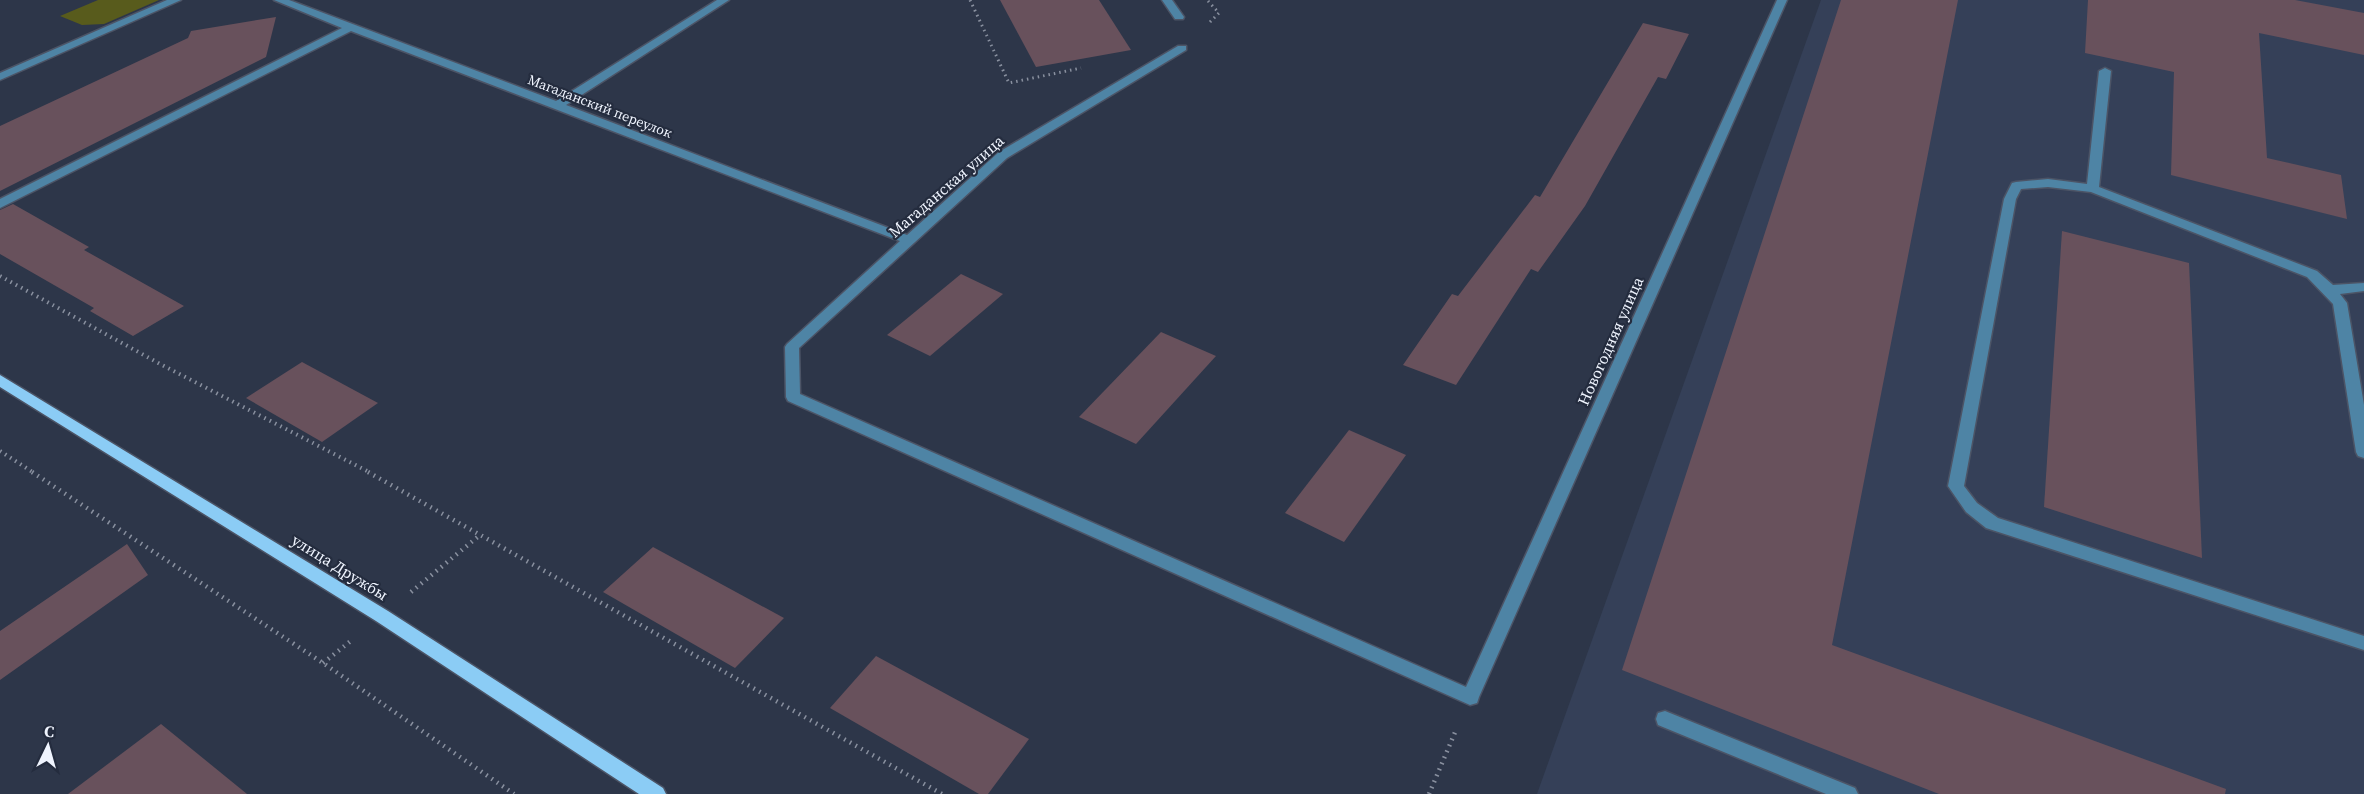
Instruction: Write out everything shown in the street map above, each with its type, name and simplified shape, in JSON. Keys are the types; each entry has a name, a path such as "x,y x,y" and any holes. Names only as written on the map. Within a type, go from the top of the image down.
{"main road":[{"name":"улица Дружбы","path":"0,380 382,616 656,794"}],"street":[{"path":"0,77 176,0"},
{"name":"Магаданский переулок","path":"279,0 909,240"},
{"path":"557,106 724,0"},
{"path":"1167,0 1179,17"},
{"name":"Новогодняя улица","path":"1470,697 1782,0"},
{"path":"0,204 351,27"},
{"name":"Магаданская улица","path":"1182,48 1003,155 792,347 793,397 1470,697"},
{"path":"2093,189 2105,72"},
{"path":"2364,452 2340,303 2330,290 2312,274 2093,189 2048,183 2016,186 2010,199 1956,486 1964,500 1975,512 1992,523 2364,643"},
{"path":"2330,290 2364,287"},
{"path":"1665,719 1848,794"}],"path":[{"path":"970,0 1009,83 1090,66"},
{"path":"0,276 356,465 942,794"},
{"path":"0,451 323,663 514,794"},
{"path":"1429,794 1470,697"}],"shaded area":[{"path":"98,0 159,0 104,24 82,25 60,16"},
{"path":"1821,0 2364,0 2364,794 1537,794"}],"building":[{"path":"1000,0 1099,0 1131,50 1036,67"},
{"path":"1841,0 1958,0 1832,645 2226,789 2225,794 1939,794 1622,670"},
{"path":"2088,0 2295,0 2364,13 2364,55 2259,33 2267,158 2341,175 2347,219 2171,175 2174,72 2085,53"},
{"path":"276,17 266,57 0,191 0,126 188,38 191,31"},
{"path":"1643,23 1689,34 1666,79 1658,77 1585,206 1538,272 1531,269 1456,385 1403,365 1452,294 1458,296 1535,195 1540,197"},
{"path":"13,204 89,247 84,250 184,306 133,336 90,311 94,308 0,254 0,210"},
{"path":"2062,231 2189,263 2202,558 2044,507"},
{"path":"961,274 1003,294 930,356 887,335"},
{"path":"1161,332 1216,356 1136,444 1079,417"},
{"path":"302,362 378,403 322,442 246,398"},
{"path":"1349,430 1406,455 1344,542 1285,513"},
{"path":"127,544 148,575 0,680 0,631"},
{"path":"653,547 784,618 735,668 603,592"},
{"path":"876,656 1029,739 988,794 979,794 830,708"},
{"path":"161,724 247,794 68,794"}]}
